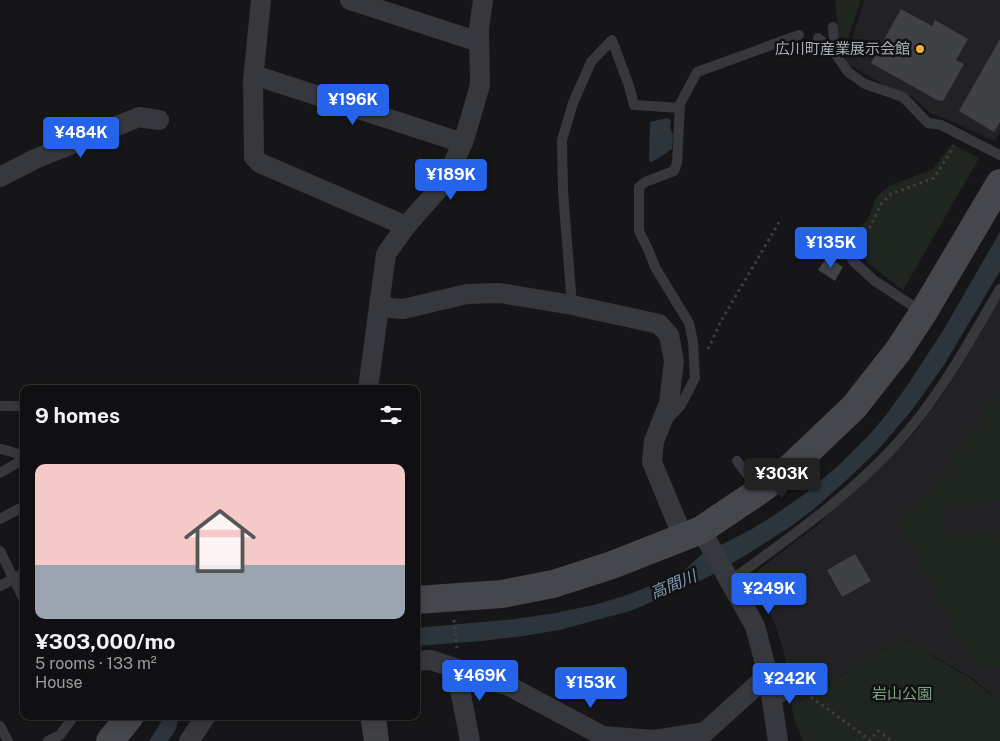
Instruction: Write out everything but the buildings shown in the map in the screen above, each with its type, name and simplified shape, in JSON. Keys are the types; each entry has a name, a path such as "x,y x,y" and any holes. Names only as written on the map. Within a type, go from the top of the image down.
{"street":[{"path":"261,0 254,75 254,157 260,164 406,226"},
{"path":"350,0 479,42"},
{"path":"369,385 386,254 406,226 444,183 463,143 480,85 479,28 483,0"},
{"path":"254,75 463,143"},
{"path":"0,177 35,159 139,117 159,120"},
{"path":"420,600 502,594 553,584 698,536 791,467 854,407 898,351 923,313 1000,183"},
{"path":"380,302 389,308 403,309 467,294 500,293 572,305 659,324 669,335 674,361 669,403 654,441 652,462 698,536 728,577 756,626 768,675 778,741"},
{"path":"420,661 457,660 603,736 654,740 705,732 768,675"},
{"path":"457,660 470,741"},
{"path":"110,741 127,720"},
{"path":"189,741 203,720"}],"lane":[{"path":"833,27 835,54"},
{"path":"659,429 681,405 695,378 693,342 689,323 655,267 638,231 639,187 645,182 674,171 678,163 680,104 697,72 799,35"},
{"path":"818,38 832,49 848,72 864,84 903,97 928,123 941,125 1000,156"},
{"path":"572,305 563,191 562,140 573,103 591,62 612,40 634,105 680,108"},
{"path":"840,243 855,263 875,281 923,313"},
{"path":"728,577 815,520 870,470 906,432 940,389 1000,289"},
{"path":"0,406 20,406"},
{"path":"0,449 20,456"},
{"path":"0,473 20,460"},
{"path":"737,461 759,491"},
{"path":"0,519 20,509"},
{"path":"0,551 20,592"},
{"path":"0,586 20,575"},
{"path":"772,703 814,679"},
{"path":"48,741 60,735 71,720"},
{"path":"0,726 8,741"}],"path":[{"path":"855,241 862,238 882,204 891,194 934,178 960,135"},
{"path":"695,378 721,321 781,219"},
{"path":"454,618 457,660"},
{"path":"799,688 870,740 878,731 892,741"}],"shaded area":[{"path":"864,0 1000,0 1000,132 995,141 930,113 913,97 885,86 845,62"},
{"path":"1000,297 1000,703 974,679 902,639 791,706 785,656 775,624 751,577 816,526 913,435 944,393"}],"green space":[{"path":"835,0 861,0 848,39 839,37"},
{"path":"952,144 979,158 903,290 868,263 851,240 869,217 877,196 889,186 933,169"},
{"path":"1000,392 1000,500 944,507 944,536 999,531 1000,667 981,671 961,641 898,519 931,492"},
{"name":"岩山公園","path":"902,639 973,680 989,694 994,695 1000,703 1000,741 803,741 794,719 792,706"}],"water":[{"path":"667,118 671,120 672,149 651,162 649,161 650,122"},
{"name":"高間川","path":"1000,232 1000,271 944,365 912,410 877,451 851,476 814,509 790,527 710,576 630,611 559,630 523,636 420,646 420,628 515,619 556,613 598,604 673,577 687,568 701,555 773,516 806,493 840,464 886,415 944,329"},
{"path":"162,720 178,720 176,729 168,741 149,741"}],"place":[{"name":"広川町産業展示会館","path":"920,49"}]}
